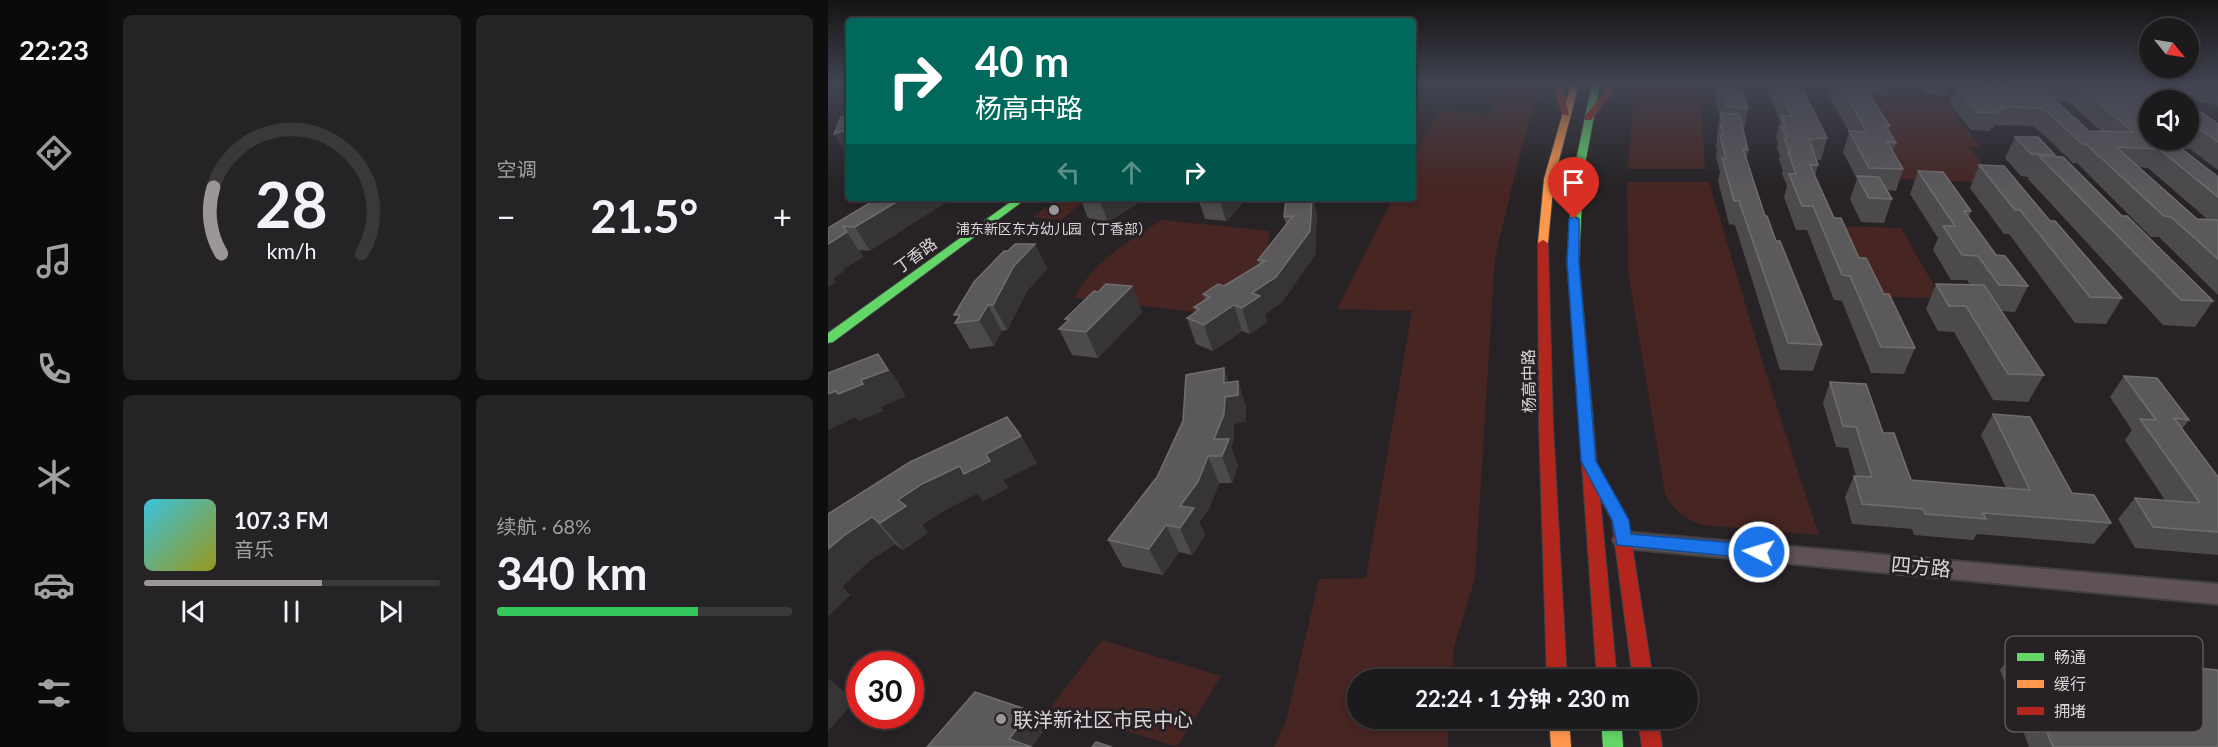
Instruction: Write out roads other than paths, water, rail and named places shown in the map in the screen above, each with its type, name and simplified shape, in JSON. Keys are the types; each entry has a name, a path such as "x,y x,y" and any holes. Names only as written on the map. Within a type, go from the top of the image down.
{"main road":[{"name":"杨高中路","path":"1557,669 1546,426 1543,227 1549,179 1565,119"},
{"path":"1588,119 1578,175 1573,262 1607,669"},
{"name":"丁香路","path":"828,322 999,201"},
{"name":"丁香路","path":"828,339 1018,201"},
{"path":"1588,461 1620,520 1641,669"},
{"path":"1546,738 1548,729"},
{"path":"1560,729 1561,747"},
{"path":"1612,729 1613,747"},
{"path":"1650,729 1652,747"}],"street":[{"name":"四方路","path":"1623,540 2218,594"}],"place":[{"name":"浦东新区东方幼儿园（丁香部）","path":"1054,210"},
{"name":"联洋新社区市民中心","path":"1001,719"}]}
